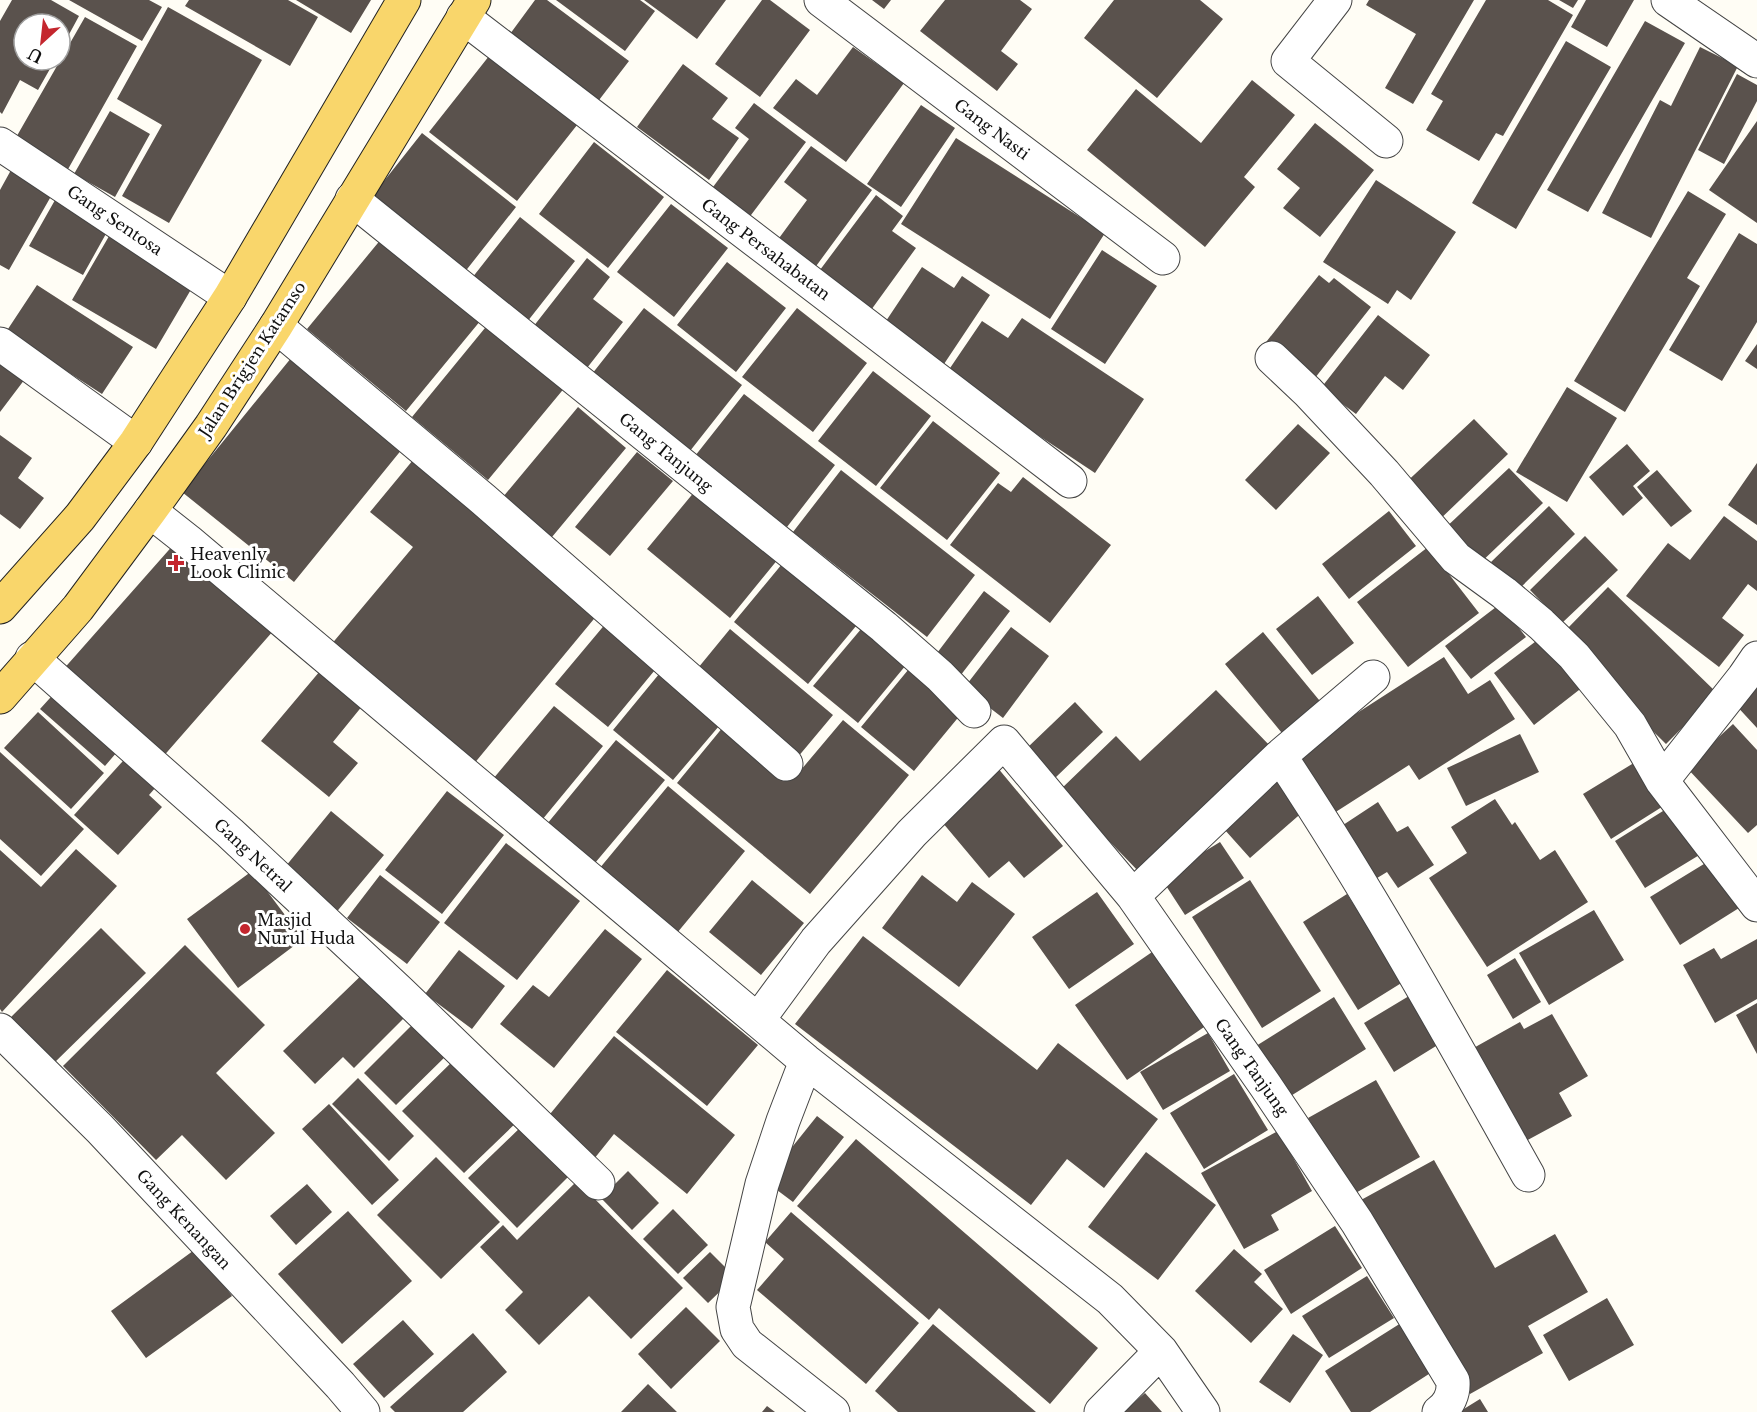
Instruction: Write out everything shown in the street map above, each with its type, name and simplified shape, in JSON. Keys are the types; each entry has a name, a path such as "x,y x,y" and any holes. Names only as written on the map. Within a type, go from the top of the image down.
{"main road":[{"path":"0,607 80,517 136,442 230,297 404,0"},
{"name":"Jalan Brigjen Katamso","path":"0,697 78,608 211,426 276,326 469,9"}],"street":[{"name":"Gang Nasti","path":"821,0 1163,258"},
{"path":"1335,0 1288,61 1386,141"},
{"path":"1668,0 1757,61"},
{"name":"Gang Persahabatan","path":"469,9 1070,481"},
{"name":"Gang Sentosa","path":"0,144 230,297"},
{"name":"Gang Tanjung","path":"352,200 884,627 940,676 974,711"},
{"path":"276,326 484,500 786,764"},
{"path":"0,344 136,442"},
{"path":"1272,358 1308,392 1384,473 1455,558 1504,593 1574,656 1630,724 1662,781 1757,905"},
{"path":"150,511 806,1061 1110,1299 1161,1351 1203,1412"},
{"name":"Gang Netral","path":"32,658 230,833 598,1183"},
{"path":"1662,781 1757,658"},
{"path":"1133,896 1280,756 1374,677"},
{"name":"Gang Tanjung","path":"758,1020 816,941 912,832 1004,742 1133,896 1357,1222 1453,1381 1454,1389 1451,1397 1443,1410 1439,1412"},
{"path":"1280,756 1310,801 1450,1037 1528,1175"},
{"name":"Gang Kenangan","path":"0,1030 99,1129 363,1412"},
{"path":"806,1061 762,1184 733,1308 737,1329 747,1344 832,1412"},
{"path":"1101,1412 1161,1351"}],"building":[{"path":"12,0 51,0 72,12 12,12 12,72 48,72 38,90 20,80 2,114 0,112 0,21"},
{"path":"69,0 149,0 162,7 142,41"},
{"path":"189,0 288,0 318,17 290,66 185,6"},
{"path":"296,0 371,0 351,33"},
{"path":"535,0 547,0 629,61 596,104 507,38"},
{"path":"556,0 640,0 655,11 625,51"},
{"path":"644,0 726,0 697,39"},
{"path":"762,0 770,0 810,30 760,97 715,64"},
{"path":"872,0 891,0 884,9"},
{"path":"945,0 1020,0 1032,9 1001,51 1018,64 997,91 920,31"},
{"path":"1114,0 1200,0 1223,19 1157,98 1084,38"},
{"path":"1369,0 1474,0 1413,104 1385,88 1416,34 1366,5"},
{"path":"1486,0 1548,0 1573,15 1503,136 1496,133 1479,161 1426,130 1443,101 1431,94"},
{"path":"1559,0 1578,0 1573,8"},
{"path":"1586,0 1634,0 1607,47 1571,27"},
{"path":"168,7 262,60 169,223 122,196 162,125 117,99"},
{"path":"72,12 79,16 72,29"},
{"path":"85,17 137,46 67,171 14,141 54,72 72,72 72,40"},
{"path":"1645,21 1685,43 1588,212 1547,190"},
{"path":"1566,41 1611,67 1516,229 1472,203"},
{"path":"853,47 904,83 846,162 773,108 796,79 817,95"},
{"path":"1700,47 1738,66 1651,238 1602,213 1660,100 1671,106"},
{"path":"493,51 581,120 517,201 429,132"},
{"path":"683,64 728,98 712,119 739,138 709,180 637,127"},
{"path":"1737,74 1757,85 1757,101 1724,164 1698,150"},
{"path":"1252,80 1295,115 1244,177 1255,187 1205,247 1087,150 1136,89 1201,143"},
{"path":"754,103 806,142 748,219 710,191 749,139 735,128"},
{"path":"921,105 955,128 901,207 867,184"},
{"path":"110,111 150,134 115,197 74,174"},
{"path":"1757,121 1757,223 1709,190"},
{"path":"1315,123 1374,170 1320,237 1283,208 1300,188 1277,169"},
{"path":"422,133 516,207 464,273 369,200"},
{"path":"956,138 1105,233 1050,319 901,224"},
{"path":"594,142 664,197 608,268 539,214"},
{"path":"811,146 872,190 811,273 774,245 807,200 784,182"},
{"path":"16,161 58,184 9,270 0,265 0,190"},
{"path":"1376,180 1456,232 1411,300 1397,290 1388,304 1323,262"},
{"path":"1688,191 1726,214 1687,278 1700,286 1625,412 1574,381"},
{"path":"59,193 112,223 83,275 29,246"},
{"path":"876,195 903,216 892,231 916,248 866,317 814,278"},
{"path":"671,204 728,248 674,317 617,272"},
{"path":"520,217 575,261 527,322 472,278"},
{"path":"112,231 196,281 156,349 72,300"},
{"path":"1739,233 1757,244 1757,322 1722,381 1669,350"},
{"path":"382,238 481,320 406,411 307,329"},
{"path":"1102,250 1157,286 1105,364 1051,329"},
{"path":"587,258 610,277 593,299 623,322 587,368 533,327"},
{"path":"727,262 786,308 736,372 677,325"},
{"path":"922,267 954,288 962,276 990,295 938,373 878,333"},
{"path":"1319,275 1329,283 1334,278 1371,307 1311,383 1263,346"},
{"path":"37,285 133,347 102,394 6,332"},
{"path":"644,308 742,385 690,451 592,374"},
{"path":"797,308 867,363 813,432 742,377"},
{"path":"1378,315 1430,355 1403,390 1385,376 1356,414 1321,388"},
{"path":"494,317 571,380 488,480 412,417"},
{"path":"1022,318 1144,399 1095,473 946,374 982,321 1008,338"},
{"path":"1757,344 1757,369 1745,361"},
{"path":"0,349 31,371 0,412"},
{"path":"296,352 407,443 294,582 182,492"},
{"path":"873,371 931,416 876,486 818,441"},
{"path":"1567,387 1617,418 1567,502 1516,472"},
{"path":"744,394 835,465 787,527 695,456"},
{"path":"578,407 626,448 547,543 498,503"},
{"path":"1474,419 1508,454 1435,524 1400,488"},
{"path":"933,421 1000,473 947,540 880,488"},
{"path":"1298,424 1330,453 1276,510 1245,480"},
{"path":"0,435 32,458 18,478 44,498 20,529 0,514"},
{"path":"1627,444 1650,471 1633,486 1643,498 1623,516 1589,477"},
{"path":"637,452 673,481 610,556 575,527"},
{"path":"418,454 603,608 473,765 330,646 413,547 370,512"},
{"path":"1757,463 1757,525 1728,505"},
{"path":"1509,468 1543,503 1476,567 1442,531"},
{"path":"841,470 975,575 927,637 793,532"},
{"path":"1657,470 1692,511 1671,527 1637,487"},
{"path":"1023,477 1111,545 1050,623 950,545 998,483 1011,492"},
{"path":"700,485 783,553 730,618 647,549"},
{"path":"1549,506 1575,534 1518,590 1491,562"},
{"path":"1389,511 1416,546 1349,599 1322,564"},
{"path":"1724,516 1757,541 1757,591 1748,584 1722,618 1744,635 1719,667 1626,596 1668,543 1690,560"},
{"path":"1585,536 1618,570 1562,623 1530,590"},
{"path":"175,543 274,630 161,759 61,672"},
{"path":"1428,547 1479,613 1408,667 1357,602"},
{"path":"787,558 861,620 808,684 734,622"},
{"path":"1608,587 1717,693 1666,744 1596,675 1566,630"},
{"path":"984,591 1010,611 957,680 931,661"},
{"path":"1318,596 1354,643 1312,675 1276,629"},
{"path":"1500,604 1526,637 1471,679 1445,646"},
{"path":"612,616 664,659 608,727 555,684"},
{"path":"867,622 911,659 858,723 813,686"},
{"path":"1011,627 1049,656 1003,718 964,688"},
{"path":"730,629 833,715 792,764 689,679"},
{"path":"1263,632 1324,706 1286,738 1225,664"},
{"path":"1548,632 1588,683 1534,725 1494,673"},
{"path":"1444,657 1468,694 1490,680 1515,719 1419,780 1409,765 1331,815 1292,755"},
{"path":"913,664 966,708 914,771 861,727"},
{"path":"664,668 725,719 673,780 613,730"},
{"path":"320,671 363,705 333,742 358,763 329,797 261,741"},
{"path":"1757,680 1757,728 1733,702"},
{"path":"60,687 123,745 105,766 40,709"},
{"path":"1216,690 1272,748 1140,873 1060,790 1116,736 1140,761"},
{"path":"1075,702 1103,732 1055,778 1027,748"},
{"path":"554,706 603,746 542,820 493,779"},
{"path":"38,712 104,773 71,809 4,748"},
{"path":"843,720 909,775 810,894 677,783 728,721 795,777"},
{"path":"1733,724 1757,750 1757,825 1748,833 1686,767"},
{"path":"1520,734 1539,772 1466,806 1447,768"},
{"path":"616,740 665,780 595,863 547,824"},
{"path":"132,751 163,779 149,795 162,807 118,855 74,815"},
{"path":"0,752 84,829 41,876 0,839"},
{"path":"1637,761 1665,805 1611,839 1583,794"},
{"path":"997,767 1063,846 1024,878 1009,861 989,878 937,816"},
{"path":"1271,772 1305,810 1250,858 1216,820"},
{"path":"668,786 745,851 677,933 599,869"},
{"path":"447,791 504,835 442,914 385,870"},
{"path":"1495,799 1512,825 1515,822 1540,860 1555,850 1588,902 1487,967 1429,878 1467,853 1451,827"},
{"path":"1378,802 1397,832 1408,826 1434,865 1398,888 1387,872 1364,886 1337,829"},
{"path":"1671,806 1701,854 1645,888 1615,841"},
{"path":"331,811 384,855 334,915 281,872"},
{"path":"1220,842 1244,878 1185,915 1161,878"},
{"path":"506,843 580,901 517,980 444,923"},
{"path":"76,849 117,886 2,1012 0,1009 0,850 41,887"},
{"path":"1717,856 1747,903 1680,945 1650,897"},
{"name":"Masjid Nurul Huda","path":"252,871 303,939 238,988 187,919"},
{"path":"380,875 440,922 407,964 347,918"},
{"path":"922,875 957,902 972,882 1015,914 959,987 882,928"},
{"path":"752,880 804,923 761,975 709,932"},
{"path":"1250,880 1321,991 1262,1028 1192,917"},
{"path":"1097,892 1134,944 1069,989 1032,937"},
{"path":"1347,894 1403,982 1358,1010 1303,922"},
{"path":"1594,910 1624,960 1549,1005 1519,953"},
{"path":"101,928 146,973 52,1065 8,1020"},
{"path":"605,929 642,959 554,1068 500,1024 533,985 549,997"},
{"path":"863,936 1037,1070 1058,1043 1158,1119 1104,1188 1067,1159 1031,1205 795,1024"},
{"path":"1757,939 1757,999 1715,1023 1683,965 1714,948 1721,959"},
{"path":"185,945 265,1025 216,1073 275,1133 226,1180 182,1135 156,1160 63,1066"},
{"path":"459,950 505,986 472,1029 425,994"},
{"path":"1155,950 1207,1025 1127,1080 1075,1005"},
{"path":"1515,958 1541,1002 1513,1019 1487,975"},
{"path":"369,968 411,1011 354,1068 343,1057 315,1084 283,1051"},
{"path":"667,970 758,1045 707,1106 616,1032"},
{"path":"1419,990 1449,1038 1394,1072 1364,1023"},
{"path":"1334,997 1366,1049 1289,1097 1256,1046"},
{"path":"1757,1003 1757,1054 1736,1015"},
{"path":"1552,1014 1588,1076 1559,1093 1572,1116 1522,1143 1470,1050 1520,1022 1524,1029"},
{"path":"417,1020 449,1053 396,1105 364,1073"},
{"path":"1208,1033 1230,1071 1163,1110 1140,1072"},
{"path":"614,1036 735,1135 687,1194 614,1134 594,1159 546,1119"},
{"path":"458,1056 520,1119 464,1173 402,1111"},
{"path":"1234,1074 1268,1130 1204,1169 1170,1113"},
{"path":"358,1078 414,1136 389,1161 332,1104"},
{"path":"1376,1080 1420,1157 1352,1195 1308,1118"},
{"path":"329,1104 399,1180 372,1205 302,1129"},
{"path":"817,1116 844,1137 793,1202 765,1181"},
{"path":"526,1122 574,1171 517,1228 468,1178"},
{"path":"1278,1131 1312,1191 1271,1215 1279,1230 1244,1249 1201,1173"},
{"path":"856,1139 1098,1348 1050,1404 939,1308 929,1320 797,1206"},
{"path":"1146,1152 1216,1205 1158,1280 1088,1227"},
{"path":"436,1157 500,1222 441,1279 377,1215"},
{"path":"1434,1160 1495,1268 1555,1234 1588,1292 1528,1326 1543,1353 1470,1394 1361,1200"},
{"path":"628,1171 659,1203 632,1230 601,1198"},
{"path":"577,1181 683,1288 631,1339 589,1296 539,1345 505,1310 523,1292 480,1247 503,1225 517,1240"},
{"path":"307,1184 332,1212 296,1245 270,1216"},
{"path":"673,1209 708,1245 678,1274 643,1239"},
{"path":"348,1211 412,1281 342,1344 278,1274"},
{"path":"791,1212 919,1323 866,1384 757,1290 784,1259 765,1242"},
{"path":"1335,1226 1362,1268 1291,1314 1264,1270"},
{"path":"197,1248 232,1296 146,1358 111,1311"},
{"path":"1234,1249 1262,1274 1254,1282 1283,1309 1251,1343 1195,1291"},
{"path":"710,1252 735,1277 708,1303 683,1278"},
{"path":"1367,1276 1394,1318 1329,1358 1302,1316"},
{"path":"1607,1298 1634,1345 1569,1381 1543,1335"},
{"path":"686,1307 720,1341 671,1389 638,1354"},
{"path":"403,1320 434,1354 384,1398 353,1364"},
{"path":"1401,1323 1432,1372 1370,1412 1351,1412 1325,1371"},
{"path":"933,1324 1036,1412 898,1412 875,1391"},
{"path":"473,1333 507,1372 463,1412 395,1412 390,1407"},
{"path":"1293,1334 1323,1355 1290,1403 1259,1382"},
{"path":"648,1384 677,1412 621,1412"},
{"path":"1145,1393 1162,1412 1123,1412"},
{"path":"1480,1399 1488,1412 1459,1412"},
{"path":"767,1406 775,1412 762,1412"}],"place":[{"name":"Heavenly Look Clinic","path":"176,563"},
{"name":"Masjid Nurul Huda","path":"245,929"}]}
